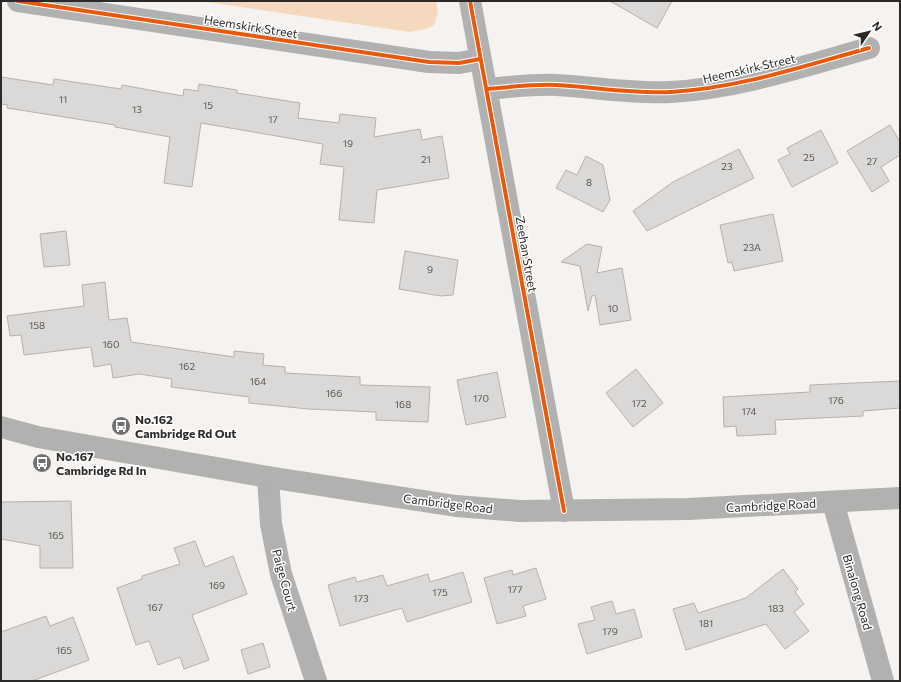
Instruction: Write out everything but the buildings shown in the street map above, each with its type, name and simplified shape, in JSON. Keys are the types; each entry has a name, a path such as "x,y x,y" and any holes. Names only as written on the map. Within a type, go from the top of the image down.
{"main road":[{"name":"Cambridge Road","path":"1,428 38,437 268,477 456,506 520,511 688,509 900,498"}],"street":[{"name":"Heemskirk Street","path":"18,1 429,62 459,63 480,59"},
{"name":"Zeehan Street","path":"470,1 564,511"},
{"name":"Heemskirk Street","path":"487,89 529,85 556,85 642,93 702,89 752,80 870,48"},
{"name":"Paige Court","path":"268,477 272,524 281,574 316,681"},
{"name":"Binalong Road","path":"834,502 883,681"}],"shaded area":[{"path":"199,1 436,1 438,12 434,25 425,29 410,32"}],"cycle path":[{"path":"18,1 429,62 459,63 480,59"},
{"path":"470,1 564,511"},
{"path":"487,89 547,85 642,92 696,90 746,81 796,69 869,48"}],"place":[{"name":"No.162 Cambridge Rd Out","path":"121,426"},
{"name":"No.167 Cambridge Rd In","path":"42,463"}]}
